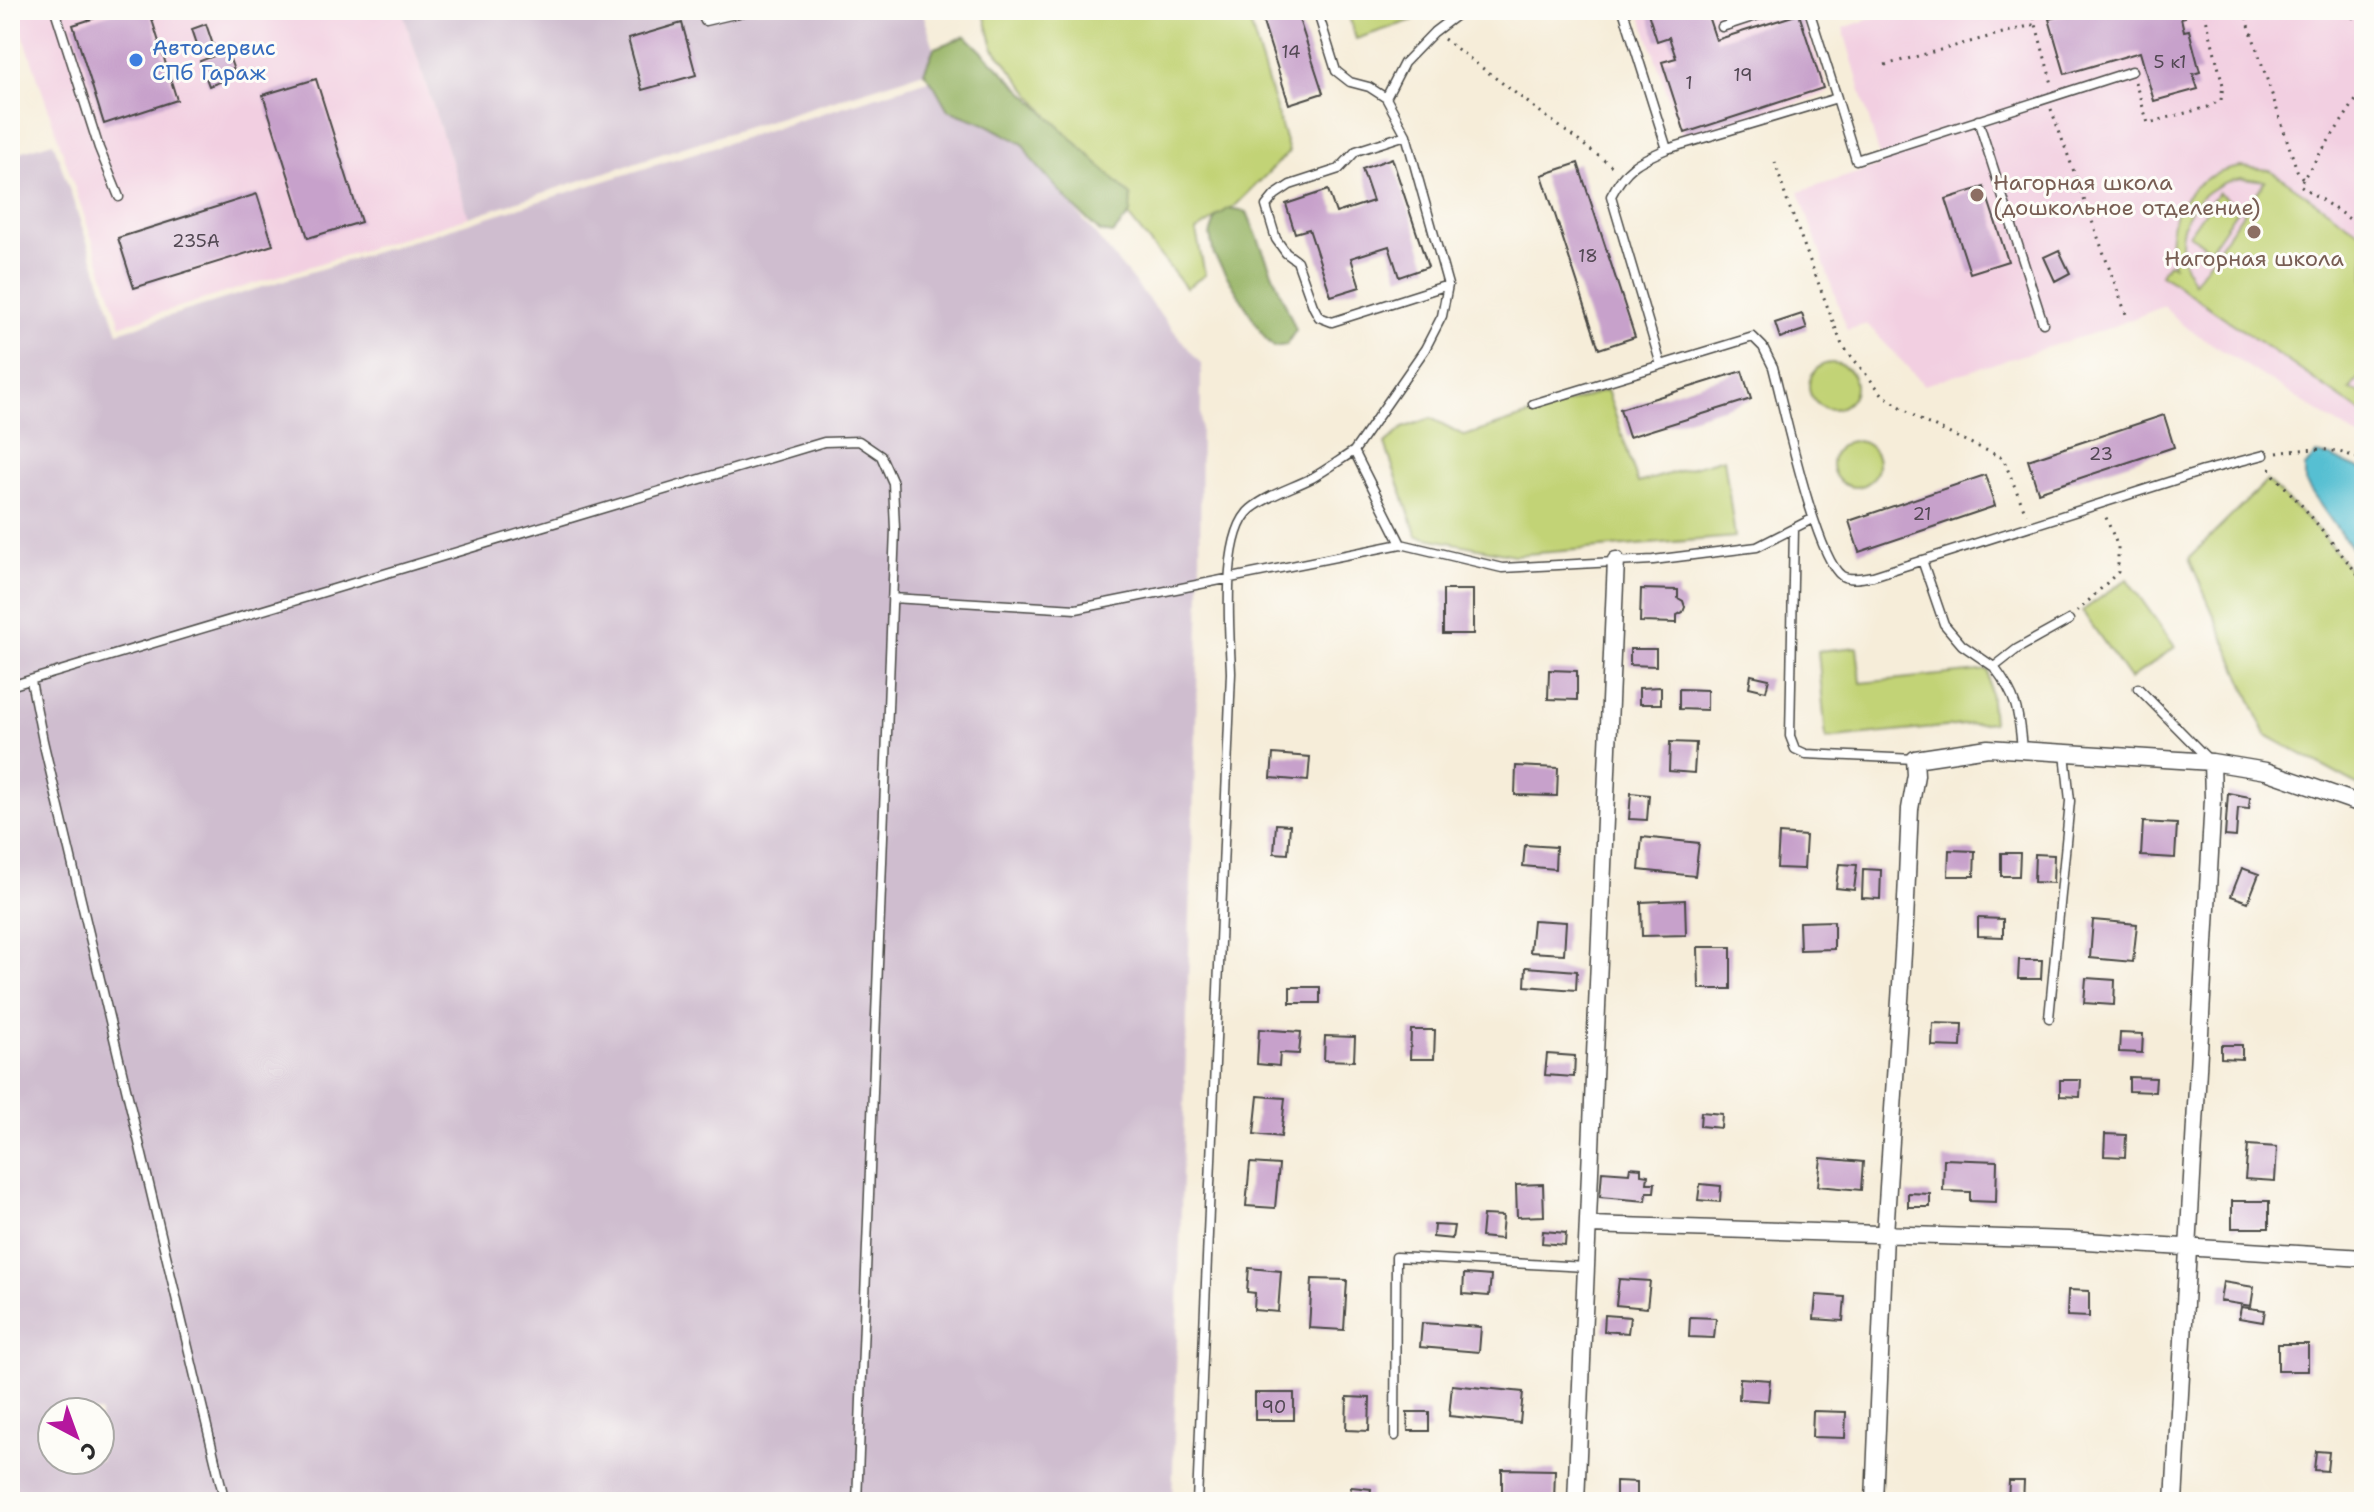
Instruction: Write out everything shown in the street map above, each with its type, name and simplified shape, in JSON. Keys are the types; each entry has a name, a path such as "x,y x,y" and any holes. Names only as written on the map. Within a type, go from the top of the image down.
{"street":[{"path":"1576,1502 1616,560"},
{"path":"1874,1502 1885,1234 1915,759 1988,748 2212,762 2266,771 2364,805"},
{"path":"2174,1502 2213,799 2212,762"},
{"path":"1589,1225 2189,1246 2364,1258"}],"lane":[{"path":"55,10 99,148 119,197"},
{"path":"700,10 705,21 752,10"},
{"path":"1197,1502 1231,673 1229,577 1232,547 1249,510 1314,477 1354,451 1425,349 1442,316 1448,285 1406,135 1386,98 1369,87 1350,82 1336,71 1317,10"},
{"path":"1386,98 1404,63 1434,32 1463,10"},
{"path":"1623,10 1667,149"},
{"path":"1722,27 1774,10"},
{"path":"1809,10 1856,160 2132,71"},
{"path":"1661,365 1611,196 1623,174 1646,157 1667,149 1837,98"},
{"path":"1978,120 2043,323"},
{"path":"1406,135 1356,151 1339,169 1290,185 1266,206 1276,239 1286,253 1297,261 1319,317 1332,322 1448,285"},
{"path":"1533,404 1753,337 1763,347 1773,367 1812,519 1829,558 1841,575 1852,579 1873,576 2100,503 2264,455"},
{"path":"10,686 824,442 859,441 881,456 893,483 895,529 857,1502"},
{"path":"1354,451 1401,544"},
{"path":"892,598 1076,609 1401,544 1502,568 1653,560 1757,547 1812,519"},
{"path":"1794,528 1790,736 1795,749 1806,754 1915,759"},
{"path":"1922,560 1944,624 1962,645 1994,667 2011,690 2020,717 2022,750"},
{"path":"1994,667 2017,649 2069,620"},
{"path":"31,681 225,1502"},
{"path":"2138,688 2212,762"},
{"path":"2049,1018 2070,801 2065,753"},
{"path":"1395,1436 1396,1257 1587,1267"}],"path":[{"path":"2032,10 2051,97 2126,314"},
{"path":"2132,71 2148,123 2208,107 2221,100 2223,85 2204,10"},
{"path":"2244,10 2297,170 2303,179"},
{"path":"2329,10 2364,21"},
{"path":"1885,65 2036,24"},
{"path":"1434,32 1623,174"},
{"path":"2364,88 2300,185 2364,229"},
{"path":"1775,162 1842,345 1883,395 1922,421 2003,458 2031,527"},
{"path":"2364,461 2335,449 2322,448 2264,455 2275,476 2364,582"},
{"path":"2069,620 2118,572 2118,547 2100,503"}],"shaded area":[{"path":"15,10 402,10 469,217 121,325"},
{"path":"402,10 922,10 934,48 924,72 469,217"},
{"path":"1639,10 1801,10 1829,92 1684,142"},
{"name":"Нагорная школа (дошкольное отделение)","path":"1897,10 2364,10 2364,441 2184,326 2164,306 2107,329 1924,385 1867,324 1847,330 1799,192 1882,165 1843,28"},
{"path":"961,70 1201,364 1200,593 1172,1502 10,1502 10,155 53,142 118,332"}],"green space":[{"path":"983,10 1246,10 1289,152 1235,206 1196,231 1205,275 1186,288 993,47"},
{"path":"1347,10 1410,10 1413,20 1356,39"},
{"path":"966,36 1131,196 1130,214 1113,234 1100,232 1073,206 1031,159 1023,144 988,125 948,110 924,72 934,48"},
{"path":"2241,167 2270,170 2364,235 2364,370 2350,390 2364,394 2364,414 2161,274 2168,263 2173,265 2171,246 2176,213 2194,188 2223,171","holes":["2242,178 2265,181 2194,283 2185,266 2181,248 2182,232 2196,203 2223,183"]},
{"path":"2218,192 2239,207 2210,249 2189,234"},
{"path":"1228,209 1247,212 1296,330 1286,345 1274,347 1265,338 1214,255 1210,235 1216,217"},
{"path":"1832,363 1848,370 1855,386 1848,402 1832,409 1816,402 1809,386 1816,370"},
{"path":"1607,390 1638,483 1724,458 1735,537 1514,555 1417,536 1385,444 1403,428 1431,418 1465,436"},
{"path":"1855,441 1871,448 1878,464 1871,480 1855,487 1839,480 1832,464 1839,448"},
{"path":"2267,481 2321,533 2364,589 2364,783 2359,786 2266,735 2189,558"},
{"path":"2127,579 2175,647 2130,679 2082,611"},
{"path":"1857,647 1861,683 1988,670 1993,722 1826,739 1818,651"}],"water":[{"path":"2316,454 2364,471 2364,561 2345,540 2305,482 2305,467"}],"building":[{"path":"120,10 149,10 177,100 104,124 73,25"},
{"path":"1259,10 1296,10 1323,93 1289,104"},
{"path":"1647,10 1706,10 1716,40 1799,14 1823,88 1685,133 1662,62 1676,58 1669,37 1657,41"},
{"path":"2081,10 2183,10 2184,31 2189,30 2200,72 2193,74 2198,89 2154,101 2140,52 2065,74 2049,19"},
{"path":"682,23 696,75 642,90 628,39"},
{"path":"206,24 213,45 199,50 192,29"},
{"path":"227,51 236,76 209,86 200,61"},
{"path":"316,79 361,222 308,238 263,95"},
{"path":"1392,158 1428,267 1399,277 1389,246 1351,258 1360,287 1331,296 1309,229 1295,233 1286,204 1328,190 1336,213 1373,201 1362,169"},
{"path":"1578,163 1635,337 1599,349 1542,175"},
{"path":"1984,187 2008,261 1970,273 1946,199"},
{"path":"257,194 273,245 134,288 118,238"},
{"path":"2059,250 2070,273 2055,281 2044,257"},
{"path":"1802,314 1807,329 1780,338 1775,323"},
{"path":"1742,371 1751,399 1629,437 1620,409"},
{"path":"2164,415 2174,447 2038,492 2028,460"},
{"path":"1985,475 1995,506 1859,552 1849,521"},
{"path":"1641,589 1678,590 1678,598 1685,607 1677,615 1677,623 1640,622"},
{"path":"1443,590 1473,590 1473,634 1443,634"},
{"path":"1630,649 1656,649 1656,666 1630,665"},
{"path":"1549,670 1577,671 1577,700 1548,699"},
{"path":"1751,675 1769,679 1766,691 1749,687"},
{"path":"1661,687 1661,704 1639,704 1639,688"},
{"path":"1679,689 1707,690 1707,710 1679,709"},
{"path":"1670,742 1696,743 1694,773 1669,771"},
{"path":"1273,754 1310,757 1308,781 1271,778"},
{"path":"1516,766 1558,768 1557,796 1515,795"},
{"path":"1631,793 1649,795 1647,820 1629,819"},
{"path":"2228,793 2250,797 2249,809 2238,808 2236,837 2225,836"},
{"path":"2143,822 2177,824 2175,858 2141,856"},
{"path":"1276,824 1290,825 1288,854 1274,853"},
{"path":"1779,834 1806,836 1804,869 1777,868"},
{"path":"1642,837 1699,843 1695,876 1639,870"},
{"path":"1525,845 1556,847 1555,869 1523,866"},
{"path":"1949,850 1975,851 1974,876 1948,876"},
{"path":"2001,853 2020,853 2019,876 2001,876"},
{"path":"2035,854 2054,855 2053,883 2034,882"},
{"path":"1839,864 1857,865 1854,890 1836,888"},
{"path":"2242,868 2259,874 2248,902 2231,896"},
{"path":"1863,869 1881,870 1880,899 1862,898"},
{"path":"1685,900 1686,935 1642,936 1641,902"},
{"path":"1978,918 2003,919 2003,937 1978,936"},
{"path":"1533,920 1566,922 1564,954 1530,952"},
{"path":"2093,920 2137,924 2133,962 2090,958"},
{"path":"1834,921 1834,949 1800,950 1799,922"},
{"path":"1698,947 1731,947 1731,989 1699,989"},
{"path":"2019,960 2042,960 2041,979 2018,979"},
{"path":"1526,967 1577,971 1576,990 1525,986"},
{"path":"2086,978 2115,980 2114,1005 2084,1003"},
{"path":"1290,987 1320,987 1320,1003 1290,1003"},
{"path":"1933,1023 1962,1024 1961,1047 1932,1046"},
{"path":"1259,1029 1301,1032 1299,1054 1280,1053 1279,1066 1257,1064"},
{"path":"1411,1030 1435,1030 1434,1059 1410,1059"},
{"path":"2120,1033 2143,1034 2142,1053 2119,1052"},
{"path":"1325,1036 1355,1037 1354,1061 1324,1060"},
{"path":"2221,1045 2242,1045 2242,1059 2221,1058"},
{"path":"1547,1054 1575,1056 1574,1077 1545,1075"},
{"path":"2129,1077 2156,1078 2155,1092 2129,1091"},
{"path":"2060,1080 2081,1080 2080,1097 2060,1096"},
{"path":"1258,1096 1285,1098 1281,1137 1254,1134"},
{"path":"1701,1112 1722,1114 1721,1128 1700,1126"},
{"path":"2105,1134 2126,1135 2125,1157 2104,1156"},
{"path":"2248,1145 2277,1147 2275,1181 2245,1179"},
{"path":"1821,1158 1863,1162 1861,1190 1818,1186"},
{"path":"1944,1159 1997,1161 1996,1202 1970,1201 1970,1192 1943,1191"},
{"path":"1250,1163 1279,1165 1275,1208 1246,1206"},
{"path":"1630,1167 1641,1168 1641,1174 1648,1175 1647,1183 1655,1183 1654,1192 1647,1192 1646,1201 1600,1197 1602,1171 1629,1173"},
{"path":"1543,1184 1544,1216 1517,1217 1516,1185"},
{"path":"1700,1184 1721,1186 1720,1202 1698,1200"},
{"path":"1908,1193 1930,1194 1930,1207 1908,1207"},
{"path":"2232,1201 2269,1201 2269,1228 2232,1228"},
{"path":"1483,1215 1503,1216 1501,1239 1481,1237"},
{"path":"1434,1225 1454,1226 1452,1239 1433,1237"},
{"path":"1543,1231 1566,1233 1565,1245 1542,1243"},
{"path":"1249,1268 1281,1271 1278,1312 1254,1310 1255,1293 1247,1292"},
{"path":"1464,1274 1491,1276 1489,1296 1463,1294"},
{"path":"1312,1279 1347,1280 1344,1330 1309,1328"},
{"path":"1619,1279 1650,1281 1647,1308 1616,1305"},
{"path":"2223,1282 2254,1287 2251,1306 2220,1301"},
{"path":"2068,1290 2089,1291 2089,1317 2067,1316"},
{"path":"1816,1295 1845,1297 1843,1321 1814,1319"},
{"path":"2241,1307 2265,1310 2263,1322 2239,1318"},
{"path":"1605,1315 1630,1317 1628,1333 1604,1331"},
{"path":"1690,1317 1716,1318 1714,1338 1689,1337"},
{"path":"1422,1323 1481,1327 1479,1352 1420,1347"},
{"path":"2278,1344 2308,1344 2308,1371 2278,1371"},
{"path":"1740,1378 1770,1380 1768,1401 1739,1399"},
{"path":"1452,1385 1523,1392 1520,1423 1449,1416"},
{"path":"1255,1393 1294,1393 1294,1420 1255,1420"},
{"path":"1347,1397 1370,1398 1369,1431 1346,1430"},
{"path":"1813,1411 1846,1412 1845,1438 1812,1437"},
{"path":"1407,1412 1429,1412 1429,1431 1408,1431"},
{"path":"2316,1451 2329,1452 2327,1471 2314,1470"},
{"path":"1502,1469 1555,1470 1554,1502 1502,1502"},
{"path":"1616,1481 1637,1482 1637,1502 1616,1502"},
{"path":"2009,1481 2024,1481 2023,1502 2008,1502"},
{"path":"1351,1487 1371,1489 1369,1502 1349,1502"}],"place":[{"name":"Автосервис СПб Гараж","path":"136,60"},
{"name":"Нагорная школа (дошкольное отделение)","path":"1977,195"},
{"name":"Нагорная школа","path":"2254,232"}]}
